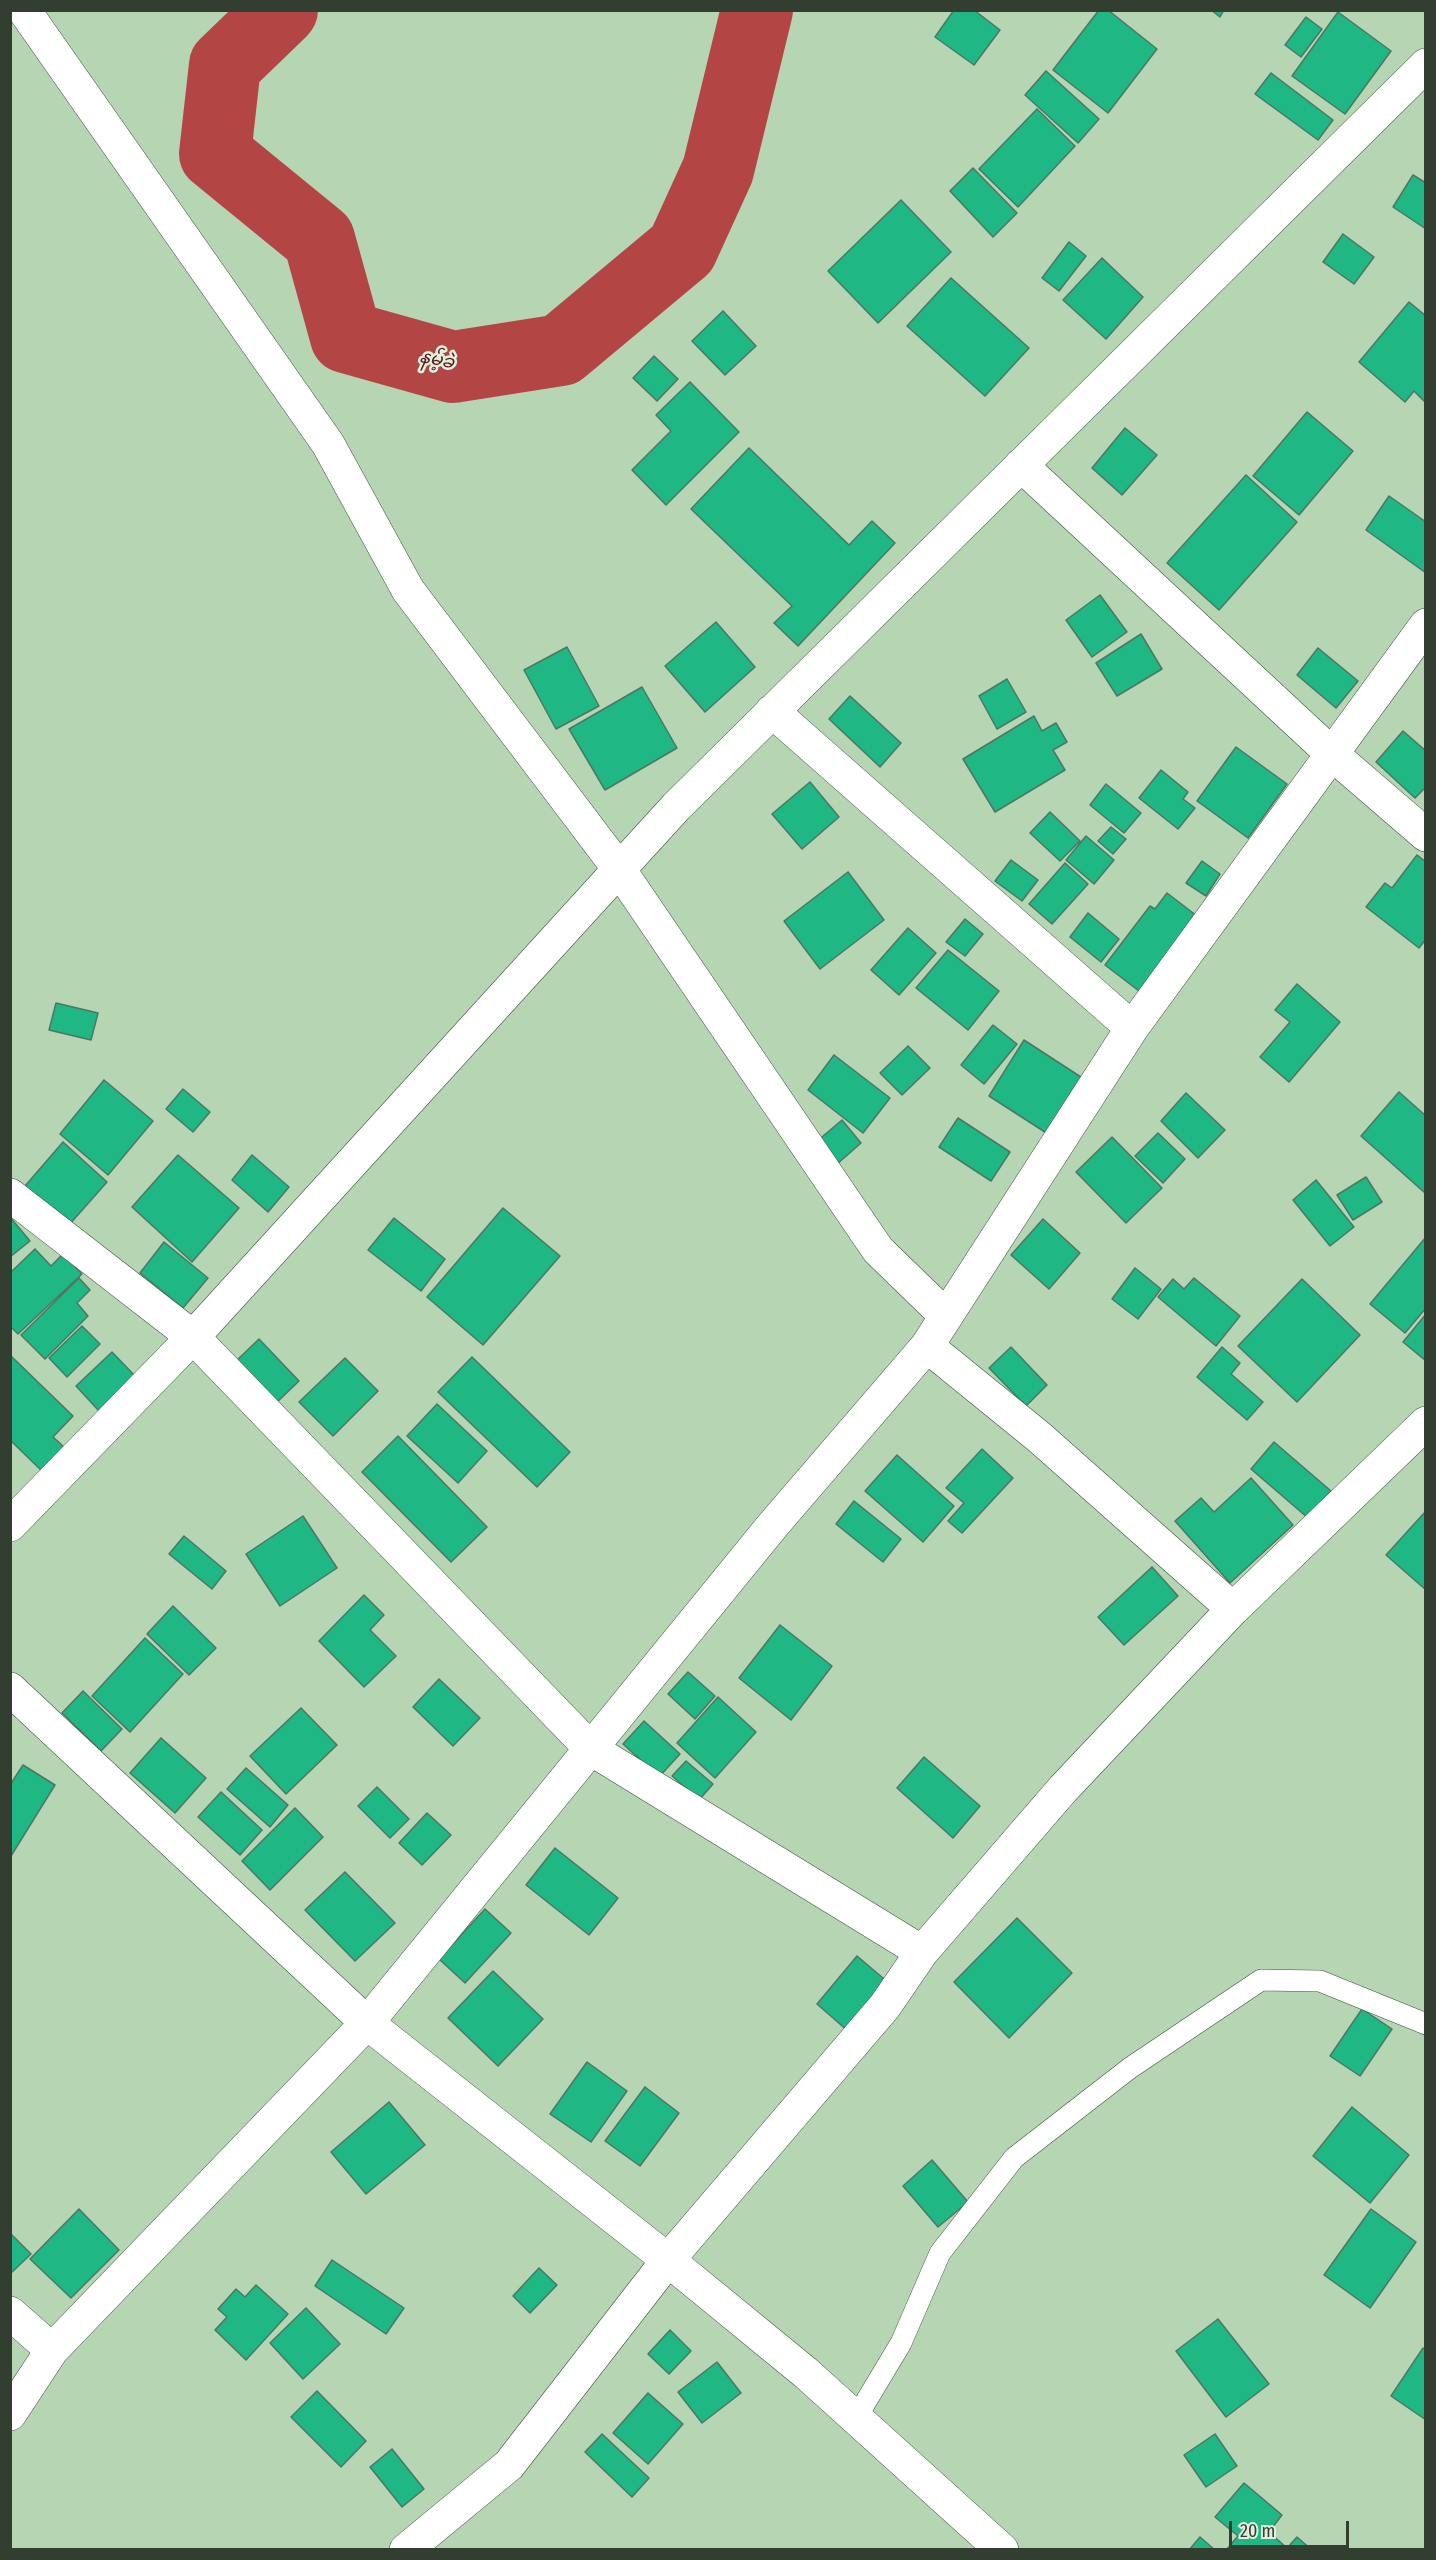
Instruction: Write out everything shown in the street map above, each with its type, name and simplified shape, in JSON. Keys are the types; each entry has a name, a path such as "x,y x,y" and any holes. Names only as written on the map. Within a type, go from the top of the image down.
{"street":[{"path":"24,10 328,444 408,590 619,869 878,1250 946,1316"},
{"path":"10,1525 193,1337 676,807 1425,65"},
{"path":"1021,465 1332,754 1425,835"},
{"path":"10,2414 52,2350 367,2023 773,1526 927,1346 1132,1028 1425,625"},
{"path":"772,711 1132,1028"},
{"path":"10,1195 193,1337 591,1749 922,1952"},
{"path":"927,1346 1039,1437 1233,1609"},
{"path":"406,2550 509,2465 668,2260 885,2006 922,1952 1063,1789 1233,1609 1425,1423"},
{"path":"10,1689 367,2023 668,2260 806,2373 1002,2550"},
{"path":"10,2313 52,2350"}],"lane":[{"path":"856,2418 900,2343 940,2253 1014,2158 1130,2068 1261,1980 1320,1981 1425,2024"}],"building":[{"path":"954,10 974,10 1000,30 974,65 935,37"},
{"path":"1099,10 1108,10 1157,49 1108,113 1053,70"},
{"path":"1211,10 1224,10 1220,17"},
{"path":"1338,12 1391,51 1345,114 1292,76"},
{"path":"1306,17 1322,29 1301,57 1285,45"},
{"path":"1046,71 1099,119 1078,143 1025,95"},
{"path":"1271,73 1333,120 1318,140 1255,94"},
{"path":"1037,109 1075,146 1018,207 979,169"},
{"path":"973,168 1017,213 993,237 950,191"},
{"path":"1413,175 1426,183 1426,229 1393,207"},
{"path":"901,200 951,252 878,323 828,271"},
{"path":"1343,234 1374,257 1354,284 1323,262"},
{"path":"1069,242 1086,256 1059,291 1042,278"},
{"path":"1102,258 1143,297 1106,339 1063,300"},
{"path":"951,278 1029,348 985,396 907,326"},
{"path":"1409,302 1426,316 1426,399 1424,401 1414,391 1405,402 1359,362"},
{"path":"723,311 756,346 725,375 692,341"},
{"path":"654,356 678,379 657,401 633,378"},
{"path":"690,382 739,432 666,505 632,470 671,431 656,415"},
{"path":"1307,412 1353,451 1299,515 1253,476"},
{"path":"1125,428 1157,455 1122,495 1092,468"},
{"path":"749,448 849,545 872,521 895,543 798,646 774,623 792,606 691,509"},
{"path":"1246,475 1297,522 1219,610 1167,563"},
{"path":"1389,496 1426,522 1426,573 1366,530"},
{"path":"1100,595 1127,632 1092,657 1066,620"},
{"path":"716,622 755,667 705,712 665,666"},
{"path":"1141,634 1162,669 1117,696 1096,663"},
{"path":"567,647 599,706 556,729 524,670"},
{"path":"1318,648 1358,681 1336,708 1297,675"},
{"path":"1007,679 1026,712 997,729 979,696"},
{"path":"642,687 677,748 605,790 569,729"},
{"path":"850,696 901,743 880,767 829,719"},
{"path":"1034,716 1042,731 1056,723 1067,742 1053,750 1065,770 995,812 963,759"},
{"path":"1403,731 1426,751 1426,787 1415,798 1376,762"},
{"path":"1236,747 1287,784 1248,838 1197,801"},
{"path":"1161,770 1188,792 1183,799 1195,808 1178,829 1139,798"},
{"path":"810,782 839,817 802,849 772,814"},
{"path":"1106,784 1141,813 1124,833 1090,805"},
{"path":"1050,812 1080,841 1060,861 1030,833"},
{"path":"1111,827 1126,839 1113,854 1098,841"},
{"path":"1086,836 1114,860 1094,884 1066,860"},
{"path":"1417,855 1426,862 1426,939 1419,948 1366,907 1385,883 1392,888"},
{"path":"1011,860 1038,880 1022,901 995,881"},
{"path":"1202,861 1220,874 1206,896 1186,883"},
{"path":"1065,863 1088,884 1052,924 1029,904"},
{"path":"848,872 884,920 820,969 784,921"},
{"path":"1167,893 1197,916 1139,991 1105,965 1150,906 1155,909"},
{"path":"1088,913 1119,939 1101,962 1070,937"},
{"path":"965,919 983,934 965,956 946,942"},
{"path":"908,928 936,953 899,995 871,970"},
{"path":"948,950 999,991 968,1030 916,988"},
{"path":"1297,984 1340,1022 1289,1082 1260,1057 1290,1022 1275,1010"},
{"path":"56,1003 98,1013 91,1040 49,1030"},
{"path":"993,1025 1017,1044 984,1084 961,1065"},
{"path":"1024,1040 1084,1079 1048,1134 989,1096"},
{"path":"908,1046 930,1068 902,1095 880,1073"},
{"path":"834,1055 890,1098 863,1133 808,1090"},
{"path":"104,1080 153,1121 108,1175 60,1134"},
{"path":"183,1089 210,1112 193,1132 166,1109"},
{"path":"1399,1092 1426,1116 1425,1193 1361,1136"},
{"path":"1186,1093 1225,1130 1198,1158 1161,1121"},
{"path":"958,1118 1010,1152 991,1181 939,1147"},
{"path":"842,1120 861,1143 836,1165 816,1142"},
{"path":"1158,1133 1185,1159 1163,1183 1135,1156"},
{"path":"1112,1137 1162,1188 1126,1223 1076,1172"},
{"path":"63,1142 107,1182 69,1225 25,1186"},
{"path":"178,1155 239,1208 192,1262 132,1207"},
{"path":"252,1155 289,1187 268,1212 232,1180"},
{"path":"1366,1177 1382,1202 1353,1220 1337,1195"},
{"path":"1316,1180 1354,1227 1330,1246 1293,1200"},
{"path":"503,1208 560,1256 483,1345 427,1297"},
{"path":"10,1217 30,1241 10,1257"},
{"path":"394,1218 445,1259 421,1291 368,1250"},
{"path":"1043,1219 1080,1253 1049,1289 1011,1255"},
{"path":"1426,1237 1426,1308 1405,1333 1370,1304"},
{"path":"164,1242 208,1278 183,1308 140,1273"},
{"path":"35,1249 51,1266 63,1254 82,1274 18,1334 10,1326 10,1273"},
{"path":"1135,1268 1161,1289 1138,1319 1112,1299"},
{"path":"79,1278 90,1290 77,1303 88,1316 45,1359 21,1335"},
{"path":"1194,1278 1240,1316 1216,1346 1158,1297 1173,1279 1184,1289"},
{"path":"1302,1279 1360,1335 1297,1402 1238,1346"},
{"path":"1426,1314 1426,1361 1403,1342"},
{"path":"82,1326 100,1344 67,1377 49,1358"},
{"path":"259,1339 299,1381 274,1405 234,1363"},
{"path":"1011,1347 1047,1385 1026,1406 989,1368"},
{"path":"1222,1347 1240,1363 1231,1374 1263,1402 1247,1420 1197,1377"},
{"path":"112,1352 135,1376 99,1411 76,1386"},
{"path":"11,1356 73,1416 53,1437 65,1448 43,1472 10,1440"},
{"path":"472,1357 570,1452 537,1487 438,1392"},
{"path":"345,1358 378,1391 333,1436 299,1402"},
{"path":"437,1404 487,1451 458,1483 407,1436"},
{"path":"398,1436 487,1527 451,1562 362,1472"},
{"path":"1274,1442 1331,1491 1308,1518 1251,1469"},
{"path":"982,1449 1013,1478 962,1533 948,1521 964,1503 946,1488"},
{"path":"897,1455 954,1506 923,1542 865,1491"},
{"path":"1251,1478 1293,1525 1230,1583 1175,1521 1201,1498 1214,1512"},
{"path":"854,1501 901,1539 883,1562 836,1524"},
{"path":"1426,1511 1426,1590 1386,1555"},
{"path":"303,1516 337,1568 280,1606 246,1554"},
{"path":"184,1536 226,1571 212,1589 169,1554"},
{"path":"1152,1567 1178,1596 1124,1645 1098,1617"},
{"path":"364,1595 384,1615 370,1630 396,1656 364,1687 319,1641"},
{"path":"173,1606 216,1648 189,1675 147,1634"},
{"path":"780,1625 832,1666 791,1720 739,1678"},
{"path":"145,1638 183,1674 130,1732 92,1696"},
{"path":"688,1672 715,1696 695,1719 668,1694"},
{"path":"439,1679 480,1718 453,1746 413,1707"},
{"path":"83,1691 122,1729 101,1751 62,1713"},
{"path":"718,1697 756,1732 715,1778 677,1743"},
{"path":"301,1708 337,1745 286,1794 250,1756"},
{"path":"644,1721 680,1754 659,1777 623,1744"},
{"path":"161,1738 206,1778 175,1813 130,1773"},
{"path":"924,1757 980,1806 953,1838 897,1788"},
{"path":"686,1761 713,1784 699,1800 672,1776"},
{"path":"23,1765 55,1785 11,1856 10,1785"},
{"path":"246,1768 288,1805 270,1827 227,1789"},
{"path":"377,1787 409,1819 390,1838 358,1806"},
{"path":"221,1792 262,1830 240,1855 198,1817"},
{"path":"295,1808 323,1837 270,1890 242,1861"},
{"path":"427,1813 451,1835 422,1865 399,1843"},
{"path":"555,1848 618,1898 589,1935 526,1885"},
{"path":"345,1872 395,1923 355,1961 305,1910"},
{"path":"485,1909 511,1933 465,1983 439,1959"},
{"path":"1017,1918 1072,1973 1009,2038 954,1982"},
{"path":"857,1956 890,1984 849,2032 817,2004"},
{"path":"493,1971 543,2019 498,2066 448,2018"},
{"path":"1362,2009 1392,2029 1360,2076 1330,2056"},
{"path":"587,2062 627,2091 591,2142 550,2114"},
{"path":"645,2087 679,2113 640,2166 605,2141"},
{"path":"389,2102 425,2145 366,2194 331,2152"},
{"path":"1352,2107 1409,2155 1370,2203 1313,2156"},
{"path":"932,2160 968,2202 938,2227 903,2186"},
{"path":"79,2209 119,2250 71,2298 30,2259"},
{"path":"1371,2209 1416,2242 1370,2308 1324,2275"},
{"path":"10,2233 31,2254 10,2274"},
{"path":"332,2260 404,2308 386,2334 315,2286"},
{"path":"539,2268 557,2285 530,2313 513,2296"},
{"path":"256,2285 288,2314 246,2360 215,2330 227,2317 218,2309 236,2289 245,2297"},
{"path":"306,2308 340,2344 303,2379 270,2343"},
{"path":"1218,2319 1269,2384 1226,2417 1176,2351"},
{"path":"670,2330 691,2351 669,2374 648,2354"},
{"path":"1423,2348 1426,2350 1426,2420 1391,2396"},
{"path":"717,2362 741,2393 702,2423 678,2392"},
{"path":"317,2391 366,2441 341,2467 291,2417"},
{"path":"648,2393 683,2424 648,2464 613,2433"},
{"path":"602,2434 649,2478 632,2497 585,2452"},
{"path":"1215,2434 1237,2466 1206,2487 1184,2455"},
{"path":"392,2449 424,2489 402,2507 370,2467"},
{"path":"1244,2483 1282,2515 1269,2532 1287,2548 1297,2537 1312,2550 1226,2550 1238,2536 1215,2517"},
{"path":"1200,2537 1215,2550 1189,2550"}],"waterway":[{"name":"နမ့်ခဲ","path":"282,10 225,65 215,154 319,239 346,337 453,367 561,350 682,249 718,170 757,10"}]}
